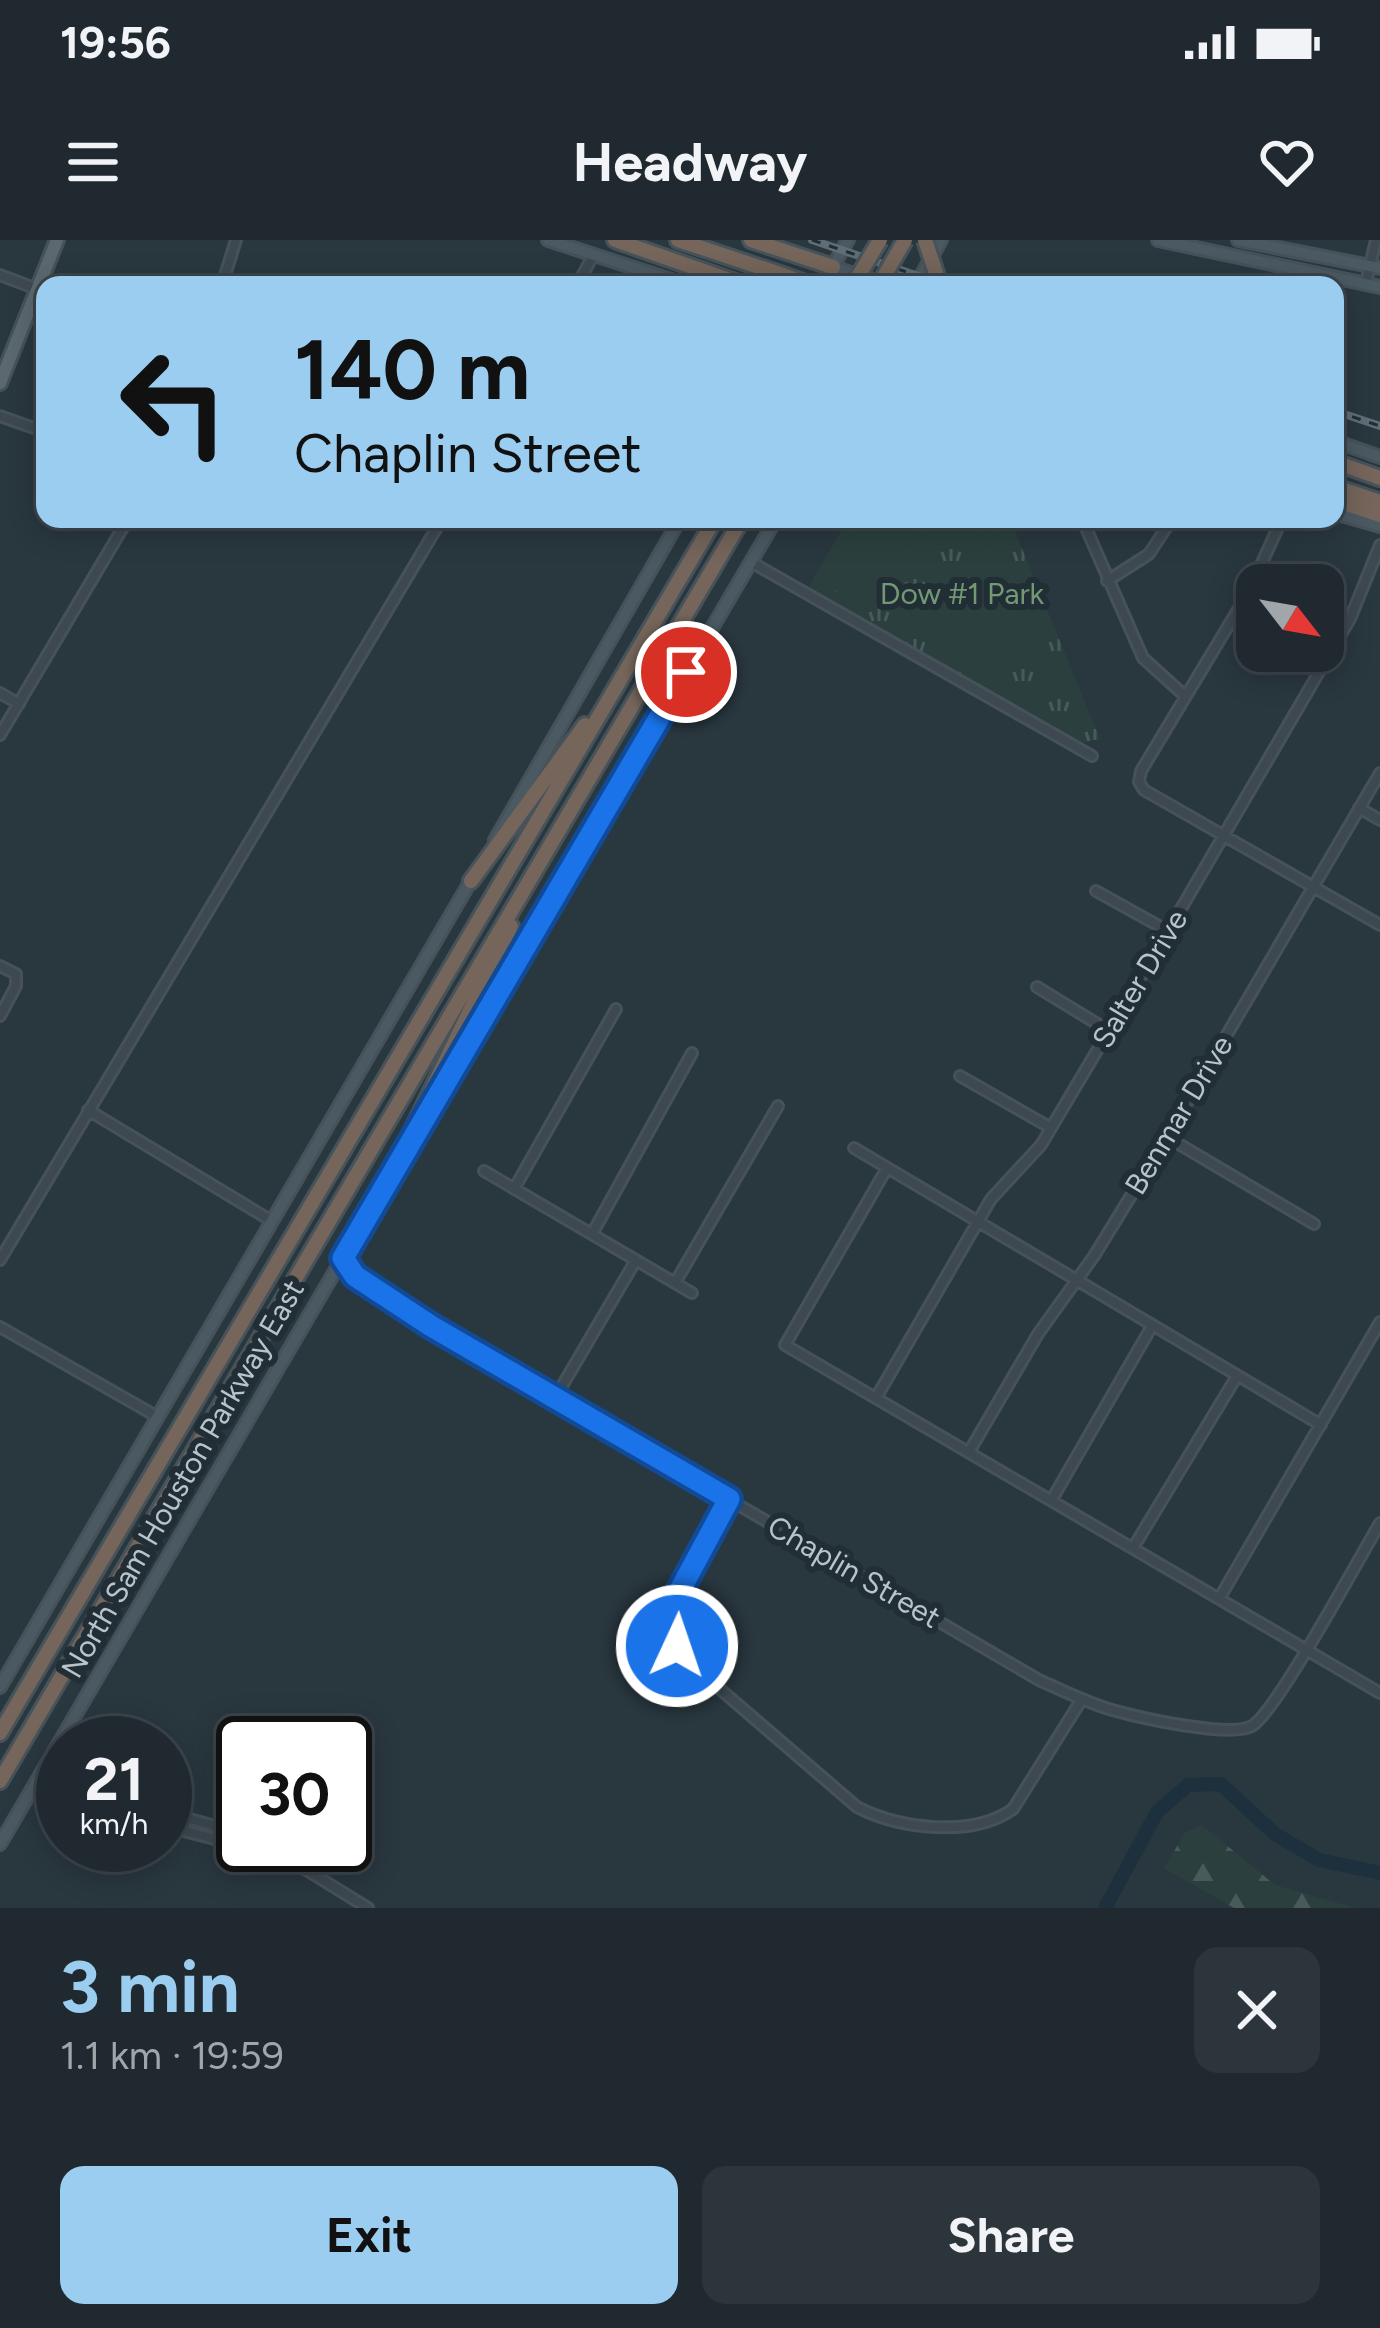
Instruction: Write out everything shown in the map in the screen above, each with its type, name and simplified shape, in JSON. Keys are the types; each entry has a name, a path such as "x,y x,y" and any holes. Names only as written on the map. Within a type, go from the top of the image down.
{"highway":[{"path":"615,240 718,276"},
{"path":"679,240 785,276"},
{"path":"751,240 832,267"},
{"path":"858,276 880,240"},
{"path":"884,276 905,240"},
{"path":"925,240 937,276"},
{"path":"1344,465 1380,478"},
{"path":"1344,490 1380,502"},
{"path":"1344,503 1380,515"},
{"name":"North Sam Houston Parkway East","path":"0,1733 710,528"},
{"name":"North Sam Houston Parkway East","path":"0,1781 737,528"},
{"path":"471,881 558,758 615,689"},
{"path":"385,1186 497,953 633,702"}],"main road":[{"path":"46,276 57,240"},
{"path":"548,240 660,276"},
{"path":"827,276 848,240"},
{"path":"921,276 941,240"},
{"path":"1158,240 1325,276"},
{"path":"1238,240 1375,267"},
{"path":"800,256 807,276"},
{"path":"832,267 860,276"},
{"path":"1344,280 1380,287"},
{"path":"0,383 36,302"},
{"path":"1344,444 1380,457"},
{"path":"1344,516 1380,526"},
{"name":"North Sam Houston Parkway East","path":"0,1688 675,528"},
{"name":"North Sam Houston Parkway East","path":"82,1716 343,1258 771,528"},
{"name":"North Sam Houston Parkway East","path":"0,1844 36,1783"}],"street":[{"path":"225,276 236,240"},
{"path":"1366,284 1375,267 1376,240"},
{"path":"582,276 594,254"},
{"path":"0,275 36,289"},
{"path":"0,416 36,429"},
{"path":"0,735 123,528"},
{"path":"0,1260 437,528"},
{"path":"1086,528 1143,658 1185,696"},
{"path":"1107,581 1149,554 1166,528"},
{"path":"1278,528 1248,593 1141,771 1139,782 1144,790 1380,925"},
{"name":"Salter Drive","path":"876,1398 991,1199 1033,1156 1109,1031 1350,619 1380,545"},
{"path":"751,562 1093,756"},
{"path":"0,693 19,704"},
{"name":"Benmar Drive","path":"969,1452 1038,1334 1168,1137 1380,772"},
{"path":"1359,808 1380,820"},
{"path":"1096,891 1168,931"},
{"path":"0,966 16,974 16,986 0,1016"},
{"path":"1037,987 1109,1031"},
{"path":"514,1189 616,1009"},
{"path":"592,1234 692,1053"},
{"path":"960,1076 1051,1128"},
{"path":"676,1283 778,1106"},
{"path":"88,1110 270,1220"},
{"path":"1168,1137 1315,1224"},
{"path":"854,1148 1321,1425"},
{"path":"887,1168 785,1345 1380,1693"},
{"path":"484,1172 692,1293"},
{"path":"0,1230 13,1238"},
{"name":"Chaplin Street","path":"343,1258 355,1276 431,1326 1039,1679 1082,1699 1118,1712 1242,1730 1266,1713 1304,1648"},
{"path":"555,1398 636,1260"},
{"path":"1220,1599 1380,1322"},
{"path":"1052,1501 1152,1326"},
{"path":"0,1327 156,1416"},
{"path":"1133,1549 1238,1376"},
{"path":"729,1499 672,1605 670,1625 677,1646 692,1665 856,1807 879,1819 899,1822 957,1826 998,1820 1013,1810 1082,1699"},
{"path":"1304,1648 1380,1523"},
{"path":"307,1872 368,1908"}],"green space":[{"name":"Dow #1 Park","path":"843,528 1014,528 1100,739 1073,744 807,590"},
{"path":"855,528 918,528 870,610 823,583"},
{"path":"988,546 1001,550 1048,641 1028,651 1007,656 967,652 931,633 901,601"},
{"path":"1202,1825 1275,1885 1355,1908 1234,1908 1164,1868 1185,1833"}],"waterway":[{"path":"1105,1908 1157,1812 1188,1785 1221,1784 1275,1834 1319,1860 1380,1873"}],"railway":[{"path":"812,240 918,276"},
{"path":"1344,414 1380,426"}],"route":[{"path":"677,1646 670,1625 672,1605 729,1499 431,1326 355,1276 343,1258 686,672"}]}
